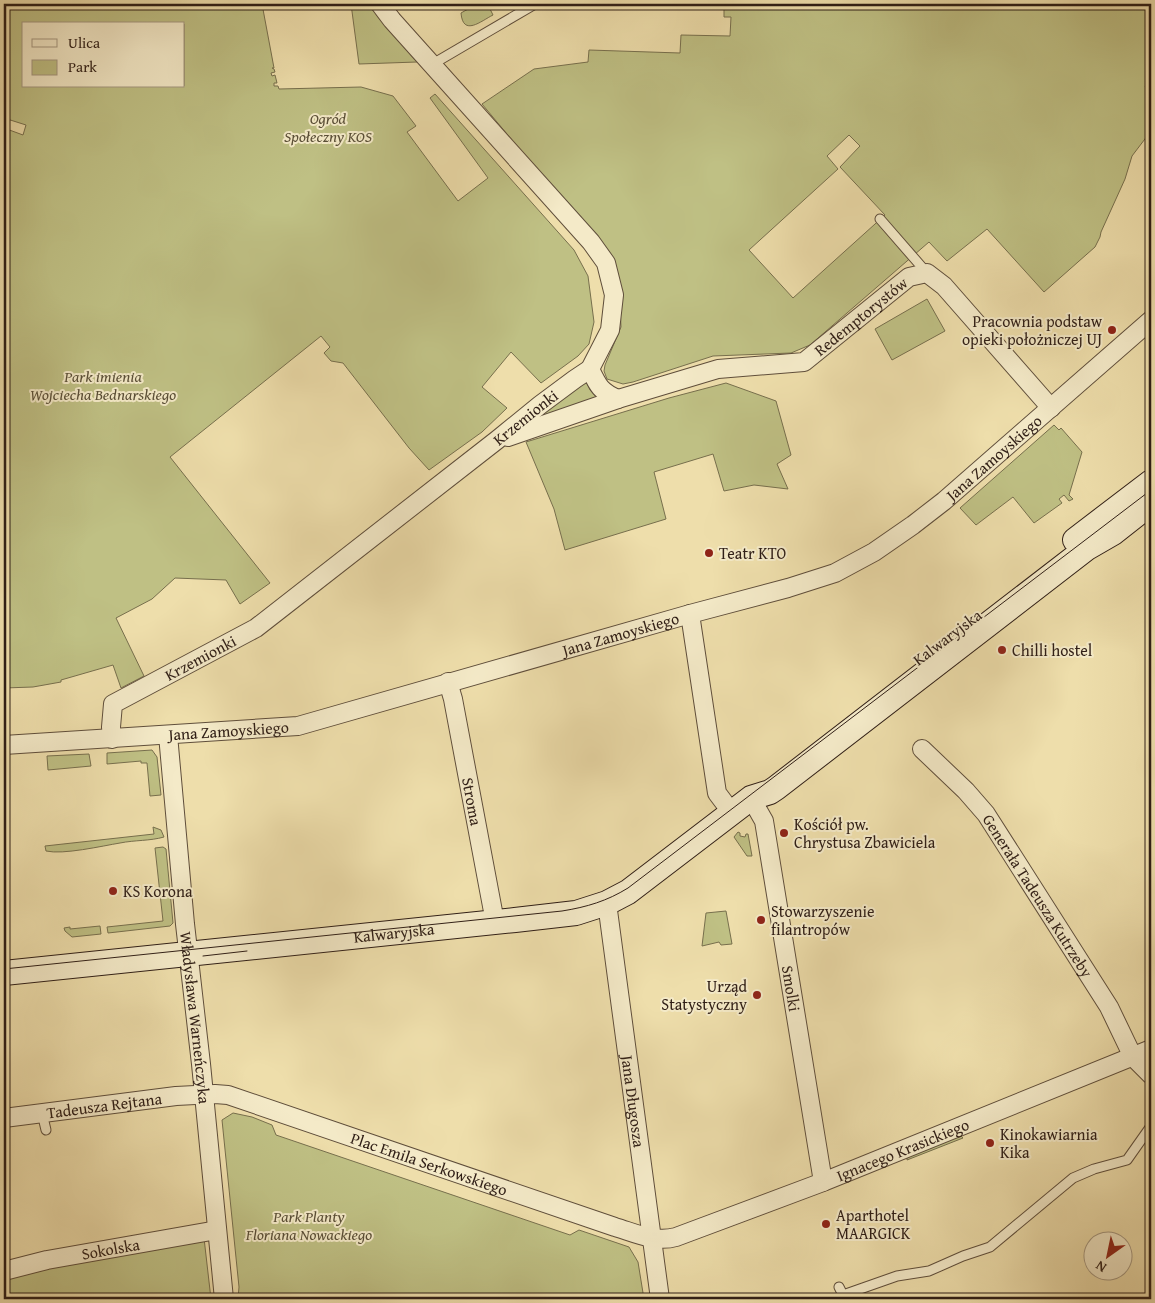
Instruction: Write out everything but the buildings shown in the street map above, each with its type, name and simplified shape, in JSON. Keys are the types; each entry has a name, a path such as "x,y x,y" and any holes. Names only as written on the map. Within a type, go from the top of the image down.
{"street":[{"name":"Krzemionki","path":"112,739 113,704 256,628 497,440 540,404 590,369 610,330 614,295 606,263 591,242 431,65 380,4"},
{"name":"Redemptorystów","path":"497,440 718,369 804,362 909,277 927,273 944,286 1051,408"},
{"name":"Jana Zamoyskiego","path":"4,745 298,726 448,682 788,588 835,573 874,552 944,501 1151,320"},
{"path":"590,369 596,382 606,394 618,400"},
{"name":"Kalwaryjska","path":"751,798 759,780 1151,482"},
{"name":"Kalwaryjska","path":"4,973 495,922 576,913 599,907 628,892 751,798 776,788 1087,548 1112,533 1151,503"},
{"path":"690,614 717,793 732,813"},
{"name":"Stroma","path":"448,682 455,708 495,922"},
{"name":"Władysława Warneńczyka","path":"168,735 224,1299"},
{"name":"Generała Tadeusza Kutrzeby","path":"922,749 966,791 986,814 1109,1007 1133,1057 1151,1075"},
{"name":"Smolki","path":"751,798 764,821 823,1182"},
{"name":"Jana Długosza","path":"606,903 660,1299"},
{"name":"Ignacego Krasickiego","path":"651,1238 663,1240 676,1237 823,1182 1151,1049"},
{"name":"Plac Emila Serkowskiego","path":"204,1094 228,1096 651,1238"},
{"name":"Tadeusza Rejtana","path":"4,1118 44,1122 204,1094"},
{"name":"Sokolska","path":"4,1271 47,1260 217,1230"}],"lane":[{"path":"431,65 535,4"},
{"path":"880,219 927,273"},
{"path":"839,1287 843,1296 897,1276 929,1270 963,1256 990,1248 1073,1178 1094,1169 1127,1160 1151,1126"}],"green space":[{"path":"4,4 262,4 274,68 272,68 275,72 271,73 272,76 275,75 277,83 274,83 274,86 278,86 279,89 361,87 393,96 416,126 407,132 458,201 488,178 430,98 435,94 574,250 588,276 594,322 589,344 578,356 541,383 511,352 482,387 507,408 482,432 429,470 409,448 343,363 331,361 324,353 330,347 321,336 170,457 270,583 240,604 226,580 175,578 152,599 116,618 144,676 121,688 113,665 61,680 61,682 33,687 4,688 4,128 23,135 26,125 4,118"},
{"path":"351,4 371,4 377,16 417,62 359,64"},
{"path":"477,4 498,4 490,9 493,15 469,26 462,20 461,13"},
{"path":"724,4 1151,4 1151,78 1145,87 1151,92 1151,131 1132,156 1125,179 1095,247 1044,292 987,229 947,261 929,242 810,345 791,353 713,356 623,384 607,379 604,371 621,327 619,284 611,259 482,104 534,69 588,62 589,50 680,53 681,35 730,36 731,17 724,17","holes":["849,135 860,146 840,167 885,215 793,298 749,250 838,169 827,156"]},
{"path":"927,299 945,331 892,360 875,329"},
{"path":"585,379 590,390 600,401 533,422"},
{"path":"726,383 776,401 791,455 777,464 788,489 754,485 724,491 713,454 654,472 666,519 565,550 554,509 526,442 669,398"},
{"path":"1054,425 1059,430 1061,428 1082,452 1069,495 1073,499 1069,501 1064,495 1059,499 1062,503 1034,523 1013,497 976,525 960,508"},
{"path":"152,750 157,757 161,795 150,796 147,763 141,763 141,761 107,764 107,753"},
{"path":"89,754 91,766 48,770 47,756"},
{"path":"153,827 161,830 164,837 62,852 46,851 45,846 154,834"},
{"path":"738,832 740,836 745,837 748,834 752,856 747,856 734,837"},
{"path":"163,847 166,849 173,923 170,926 108,933 107,927 163,921 155,848"},
{"path":"726,911 732,944 721,945 719,942 702,946 706,913"},
{"path":"100,926 101,934 72,937 64,928 70,927 70,929"},
{"name":"Park Planty Floriana Nowackiego","path":"233,1113 252,1117 272,1125 276,1135 570,1235 579,1230 629,1247 638,1262 644,1299 238,1299 239,1287 222,1120"},
{"path":"960,1135 963,1138 907,1160 907,1156"},
{"path":"204,1238 211,1299 4,1299 4,1277"}],"tram line":[{"path":"4,969 562,911 604,900 628,888 1151,490"},
{"path":"203,956 247,951"}],"place":[{"name":"Pracownia podstaw opieki położniczej UJ","path":"1112,330"},
{"name":"Teatr KTO","path":"709,553"},
{"name":"Chilli hostel","path":"1002,650"},
{"name":"Kościół pw. Chrystusa Zbawiciela","path":"784,833"},
{"name":"KS Korona","path":"113,891"},
{"name":"Stowarzyszenie filantropów","path":"761,920"},
{"name":"Urząd Statystyczny","path":"757,995"},
{"name":"Kinokawiarnia Kika","path":"990,1143"},
{"name":"Aparthotel MAARGICK","path":"826,1224"}],"park label":[{"name":"Ogród Społeczny KOS","path":"328,127"},
{"name":"Park imienia Wojciecha Bednarskiego","path":"103,385"}]}
